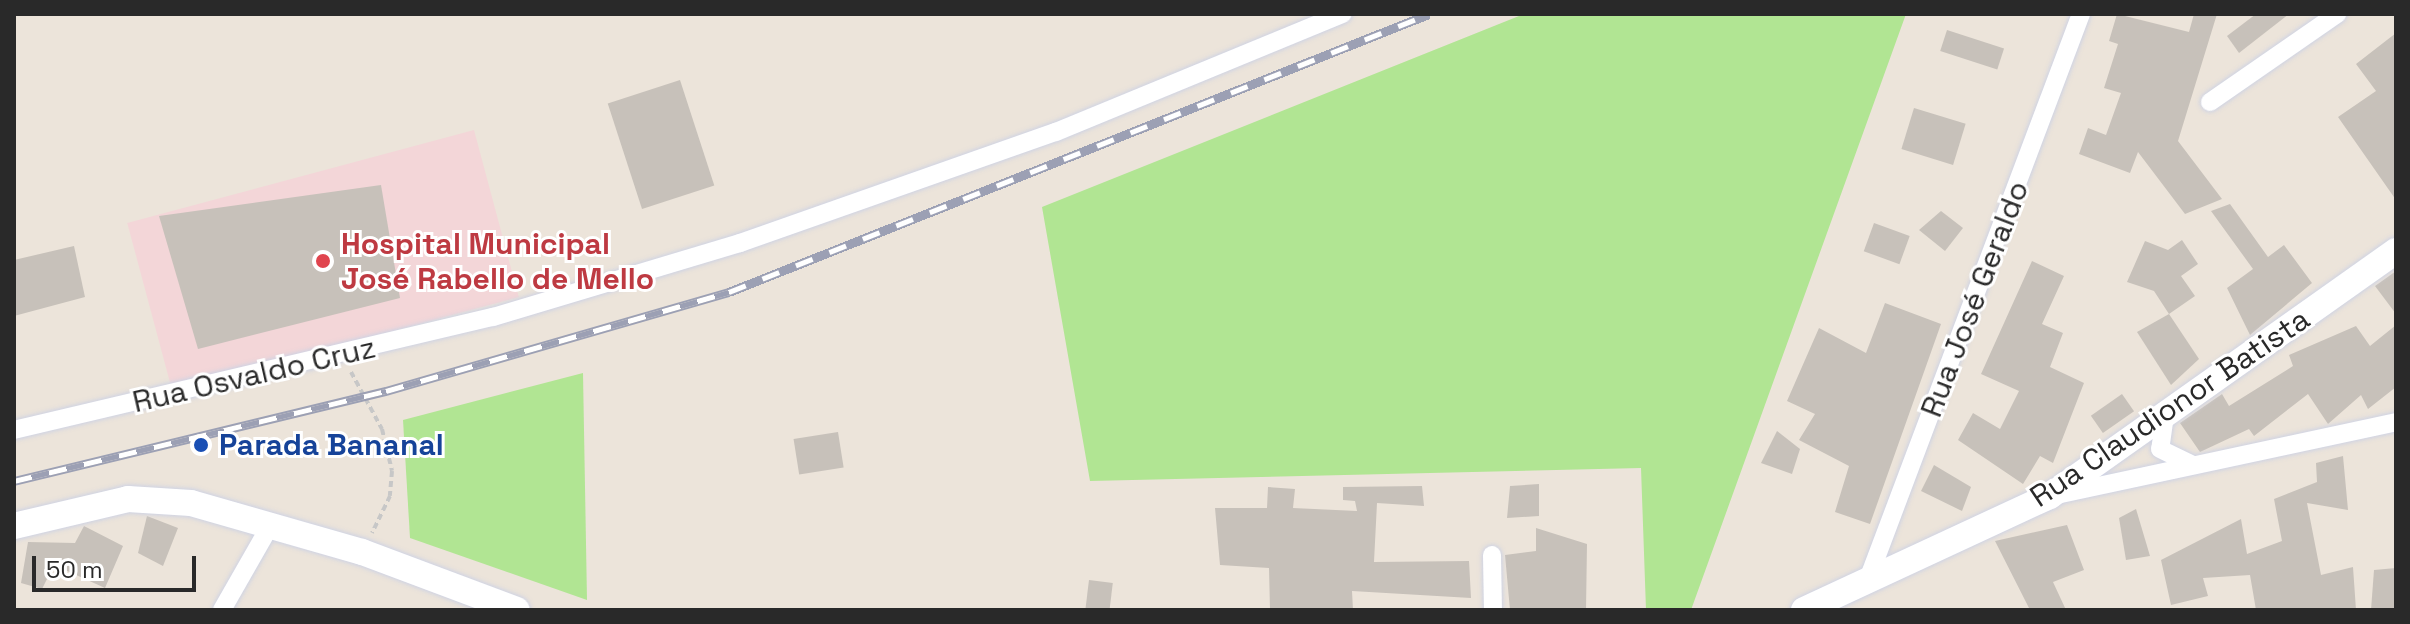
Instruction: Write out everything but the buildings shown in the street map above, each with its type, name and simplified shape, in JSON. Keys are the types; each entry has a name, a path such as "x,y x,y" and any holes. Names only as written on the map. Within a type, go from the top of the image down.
{"main road":[{"name":"Rua Claudionor Batista","path":"1804,610 2050,496 2396,251"},
{"path":"14,526 159,498 271,524 362,552 517,610"}],"street":[{"name":"Rua Osvaldo Cruz","path":"14,430 340,356 493,317 740,243 1056,132 1343,14"},
{"name":"Rua José Geraldo","path":"1867,582 2081,14"},
{"path":"2210,102 2337,14"},
{"path":"2165,415 2160,449 2178,464 2198,465"},
{"path":"2050,496 2396,422"},
{"path":"222,610 271,524"},
{"path":"1492,555 1493,610"}],"path":[{"path":"340,356 382,429 392,471 390,496 362,552"}],"shaded area":[{"name":"Hospital Municipal José Rabello de Mello","path":"474,130 519,297 172,390 127,223"}],"green space":[{"path":"1524,14 1906,14 1691,610 1646,610 1641,468 1090,481 1042,207"},
{"path":"583,373 587,600 410,538 403,420"}],"railway":[{"path":"14,481 386,391 729,292 1429,14"}],"place":[{"name":"Hospital Municipal José Rabello de Mello","path":"323,261"},
{"name":"Parada Bananal","path":"201,445"}]}
